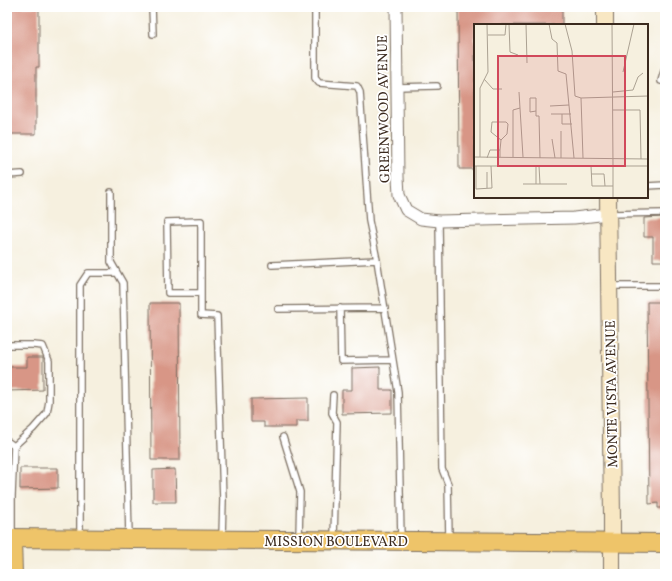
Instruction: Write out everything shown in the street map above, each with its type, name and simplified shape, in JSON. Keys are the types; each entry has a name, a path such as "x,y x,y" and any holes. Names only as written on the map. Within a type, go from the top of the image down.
{"main road":[{"path":"605,7 605,24"},
{"name":"MONTE VISTA AVENUE","path":"608,198 612,574"},
{"path":"9,538 13,574"},
{"name":"MISSION BOULEVARD","path":"9,538 665,543"}],"street":[{"name":"GREENWOOD AVENUE","path":"396,7 399,195 406,210 421,218 439,221"},
{"path":"439,221 574,218 608,214"}],"lane":[{"path":"152,7 153,34"},
{"path":"315,7 315,78 319,83 357,86 360,92 369,221 377,260 398,392 401,541"},
{"path":"661,81 665,68"},
{"path":"397,86 437,86"},
{"path":"7,175 22,174"},
{"path":"648,186 665,185"},
{"path":"111,192 111,262 123,283 129,539"},
{"path":"608,214 665,213"},
{"path":"201,293 168,293 167,222 200,221 201,293 201,315 217,316 223,500 222,540"},
{"path":"439,221 442,469 448,484 449,542"},
{"path":"272,265 377,260"},
{"path":"80,539 80,285 88,273 117,273"},
{"path":"609,286 665,286"},
{"path":"340,308 341,361 393,360"},
{"path":"278,309 384,308"},
{"path":"7,345 43,346 49,360 49,401 47,413 33,429 14,446 9,496 9,538"},
{"path":"333,395 332,413 337,422 334,541"},
{"path":"283,436 300,492 299,540"},
{"path":"7,441 14,446"}],"building":[{"path":"10,7 39,7 39,67 36,67 36,134 7,134 7,88 11,88"},
{"path":"458,7 562,7 562,24 474,24 474,169 459,169"},
{"path":"665,217 665,261 653,261 653,237 644,237 644,218"},
{"path":"647,302 665,302 665,508 658,508 658,503 649,504"},
{"path":"150,303 179,303 180,460 151,460"},
{"path":"27,357 43,357 43,390 7,391 7,367 27,367"},
{"path":"380,367 380,390 392,390 392,413 342,414 342,390 352,390 352,368"},
{"path":"308,398 308,421 296,421 296,427 264,427 264,422 251,422 251,399"},
{"path":"20,468 58,468 58,488 20,489"},
{"path":"175,469 176,502 153,502 153,470"}]}
